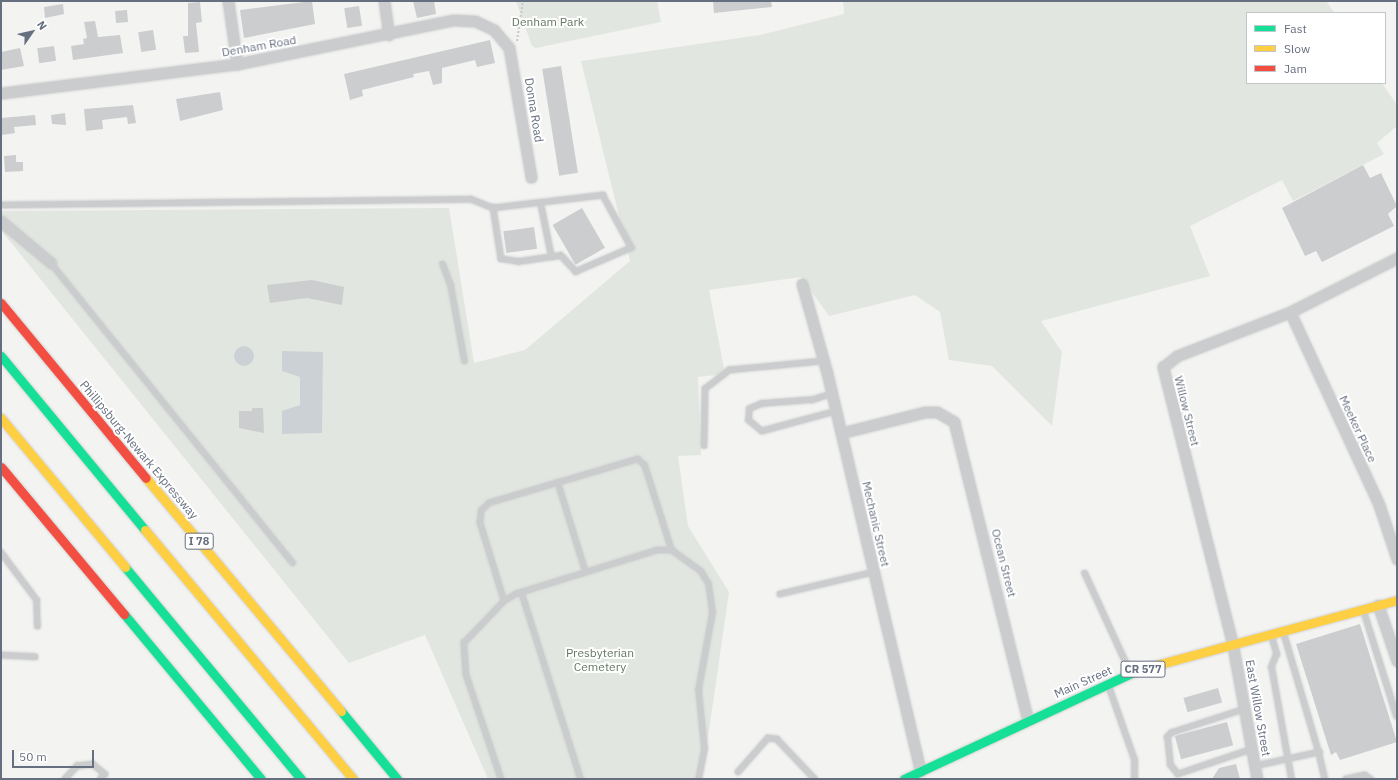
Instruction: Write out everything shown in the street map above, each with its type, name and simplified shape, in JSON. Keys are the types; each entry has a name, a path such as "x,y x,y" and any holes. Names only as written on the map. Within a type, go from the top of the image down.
{"main road":[{"name":"Phillipsburg-Newark Expressway","path":"1,303 397,779"},
{"name":"I 78","path":"1,356 353,779"},
{"path":"1,418 301,779"},
{"path":"1,467 261,779"},
{"name":"Main Street","path":"904,779 1028,720 1131,674 1232,642 1397,600"}],"street":[{"path":"228,1 237,64"},
{"path":"384,1 389,35"},
{"name":"Denham Road","path":"1,93 237,64 464,19 494,30 509,48"},
{"name":"Donna Road","path":"509,48 531,177"},
{"path":"1,221 51,263"},
{"name":"Willow Street","path":"1232,642 1163,367 1177,356 1290,312 1397,258"},
{"name":"Mechanic Street","path":"802,284 832,394 920,771"},
{"name":"Meeker Place","path":"1290,312 1379,505 1397,558"},
{"name":"Ocean Street","path":"841,433 925,412 947,416 958,429 1028,720"},
{"path":"1378,605 1397,661"},
{"name":"East Willow Street","path":"1232,642 1246,709 1257,779"}],"lane":[{"path":"1,205 471,200 493,208 603,195 632,248 576,272 561,256 519,262 501,259 493,208"},
{"path":"541,202 552,257"},
{"path":"51,263 293,563"},
{"path":"443,264 451,285 465,361"},
{"path":"704,446 705,389 729,370 823,361"},
{"path":"832,394 813,400 762,404 750,409 749,420 762,431 836,411"},
{"path":"504,601 480,523 481,511 489,503 558,482 634,459 642,462 672,550 701,571 711,596 713,613 699,690 705,749 699,779"},
{"path":"558,482 586,572"},
{"path":"500,779 462,653 464,642 475,628 504,601 522,593 657,550 672,550"},
{"path":"1,552 37,600 38,626"},
{"path":"780,594 874,572"},
{"path":"1085,573 1131,674"},
{"path":"522,593 581,779"},
{"path":"1363,609 1397,716"},
{"path":"1283,629 1319,752 1325,779"},
{"path":"1271,632 1277,654 1272,667 1292,779"},
{"path":"1,655 35,657"},
{"path":"1108,684 1134,760 1135,779"},
{"path":"1246,709 1172,733 1168,736 1171,765 1178,774 1252,749"},
{"path":"738,772 768,738 777,739 815,779"},
{"path":"1255,766 1319,752"},
{"path":"65,779 77,766 93,764 105,774 102,779"},
{"path":"1346,779 1365,774 1371,779"}],"path":[{"path":"509,48 516,43 523,1"}],"green space":[{"name":"Denham Park","path":"516,1 657,1 661,22 536,48 532,46"},
{"name":"Presbyterian Cemetery","path":"843,1 1326,1 1334,12 1246,12 1246,84 1383,84 1397,105 1397,126 1377,143 1384,154 1293,201 1282,180 1190,226 1210,276 1041,321 1062,352 1052,426 992,366 949,360 940,312 915,295 829,316 801,277 709,290 725,374 698,377 701,455 678,456 688,526 729,592 702,779 488,779 425,635 349,663 1,230 1,211 449,208 474,363 525,350 630,261 581,61 760,35 844,14"}],"shaded area":[{"path":"244,346 251,349 254,356 251,363 244,366 237,363 234,356 237,349"},
{"path":"282,351 323,352 322,433 282,434 282,411 300,405 300,377 282,371"}],"building":[{"path":"312,1 315,24 244,38 240,10"},
{"path":"413,1 434,1 436,14 417,18"},
{"path":"713,1 771,1 772,7 714,13"},
{"path":"200,2 202,22 196,23 199,52 185,53 183,36 188,36 188,3"},
{"path":"63,4 64,14 45,18 44,7"},
{"path":"359,6 362,26 347,28 344,8"},
{"path":"127,10 128,22 116,23 115,11"},
{"path":"95,21 98,37 120,35 123,53 73,60 71,46 84,44 83,39 87,38 84,22"},
{"path":"153,30 156,50 141,52 138,32"},
{"path":"490,40 495,63 477,67 475,60 442,68 442,83 433,85 429,71 413,74 414,77 362,90 363,96 350,100 344,74"},
{"path":"54,46 56,61 39,63 37,48"},
{"path":"20,48 24,66 1,70 1,52"},
{"path":"561,66 578,173 559,176 542,69"},
{"path":"220,92 223,110 180,121 176,99"},
{"path":"133,105 136,123 128,124 127,117 102,120 103,129 86,131 84,109"},
{"path":"65,113 66,125 52,124 51,115"},
{"path":"35,115 36,125 14,127 15,133 2,135 1,118"},
{"path":"16,155 16,162 23,162 23,171 5,172 4,156"},
{"path":"1363,165 1370,178 1381,173 1397,206 1388,214 1394,226 1322,262 1316,251 1305,256 1282,208"},
{"path":"582,208 605,248 576,265 553,225"},
{"path":"534,227 537,249 506,253 503,231"},
{"path":"312,280 344,287 342,305 307,298 270,303 267,285"},
{"path":"252,408 263,408 264,433 239,428 239,411 252,411"},
{"path":"1360,624 1397,742 1340,760 1336,752 1331,755 1296,644"},
{"path":"1218,688 1222,702 1188,712 1183,698"},
{"path":"1227,722 1233,745 1181,759 1175,736"},
{"path":"1236,764 1240,779 1212,779 1219,768"}],"traffic: fast":[{"path":"1,356 145,530"},
{"path":"125,567 301,779"},
{"path":"124,614 261,779"},
{"path":"904,779 1138,670"},
{"path":"341,711 397,779"}],"traffic: slow":[{"path":"1,418 125,567"},
{"path":"146,478 341,711"},
{"path":"145,530 353,779"},
{"path":"1138,670 1397,600"}],"traffic: jam":[{"path":"1,303 146,478"},
{"path":"1,467 124,614"}]}
